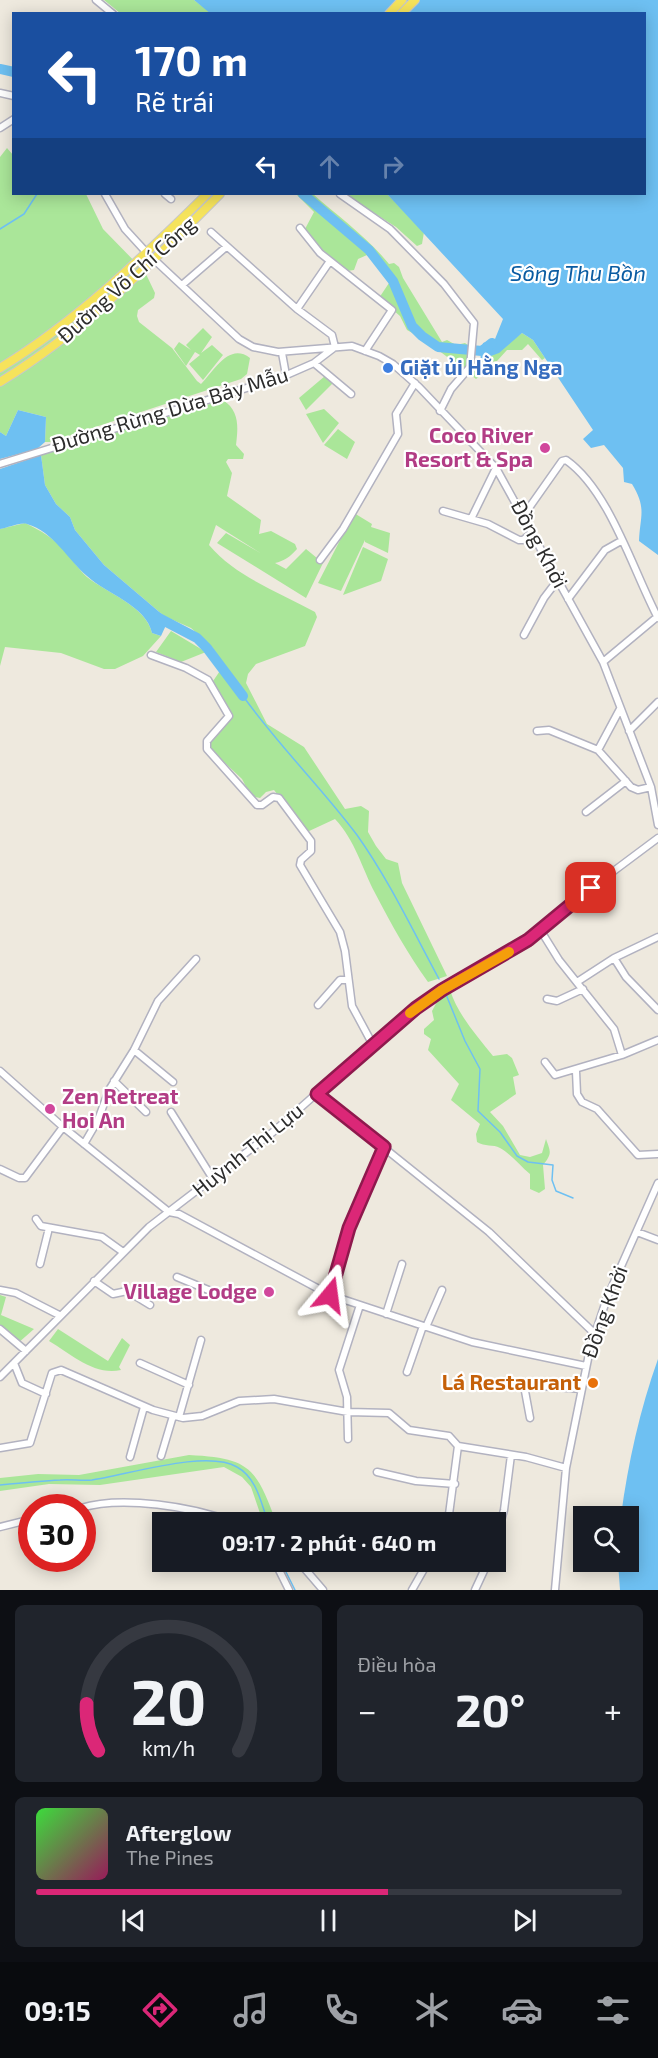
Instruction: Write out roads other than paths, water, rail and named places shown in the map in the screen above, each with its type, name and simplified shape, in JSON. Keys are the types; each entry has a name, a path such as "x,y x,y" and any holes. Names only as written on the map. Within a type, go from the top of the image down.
{"main road":[{"path":"391,12 402,0"},
{"path":"404,12 415,0"},
{"name":"Đường Võ Chí Công","path":"0,368 57,328 146,252 206,195"},
{"name":"Đường Võ Chí Công","path":"0,382 66,337 154,260 219,195"}],"street":[{"path":"96,0 111,12"},
{"name":"Đồng Khởi","path":"106,195 125,229 146,252 239,339 253,347 282,353 352,346 393,364 415,383 496,468 524,515 603,663 651,787 658,825"},
{"path":"166,195 171,199"},
{"path":"341,195 390,229 444,284 474,323 470,367 452,389 440,411"},
{"path":"300,228 312,245 392,310 365,351"},
{"path":"211,232 297,309 332,335 335,347"},
{"path":"182,285 226,247"},
{"path":"297,309 330,261"},
{"name":"Đường Rừng Dừa Bảy Mẫu","path":"0,464 286,375 314,363 335,347"},
{"path":"282,353 286,375"},
{"path":"314,363 351,394"},
{"path":"320,560 344,529 399,431 396,414 415,383"},
{"path":"524,515 566,460 587,480 614,521 621,541 658,618 603,663"},
{"path":"471,519 496,468"},
{"path":"443,511 507,532 519,540 523,540 533,532"},
{"path":"567,599 605,550 621,541"},
{"path":"524,635 544,598 557,580"},
{"path":"151,655 186,668 210,681 229,716 207,741 207,749 257,805 263,805 273,796 279,798 310,841 310,851 301,860 300,865 340,932 353,1008 373,1045"},
{"path":"629,731 658,702"},
{"path":"598,750 620,709"},
{"path":"537,731 549,730 598,750 626,781 638,790 651,787"},
{"path":"586,812 626,781"},
{"name":"Huỳnh Thị Lựu","path":"0,1377 123,1252 169,1212 317,1094 435,994 541,931 591,888 658,838"},
{"path":"541,931 560,960 614,1029 622,1055"},
{"path":"578,982 614,958 658,937"},
{"path":"614,958 626,977 658,1010"},
{"path":"84,1144 114,1081 134,1050 158,1001 196,959"},
{"path":"318,1005 340,980 347,980"},
{"path":"547,999 557,1001 583,989"},
{"path":"545,1062 553,1075 576,1071 590,1063 622,1055 658,1040"},
{"path":"134,1050 173,1082"},
{"path":"0,1071 63,1127 169,1212 180,1214 330,1295 472,1342 586,1366"},
{"path":"576,1071 577,1094 582,1102 597,1109 638,1155 658,1154"},
{"path":"114,1081 146,1112"},
{"path":"317,1094 489,1232 594,1334"},
{"path":"171,1112 213,1179"},
{"path":"0,1169 19,1178 25,1178 63,1127"},
{"path":"330,1295 349,1228 384,1147"},
{"name":"Đồng Khởi","path":"555,1590 566,1468 594,1334 658,1184"},
{"path":"36,1219 41,1226 102,1237 123,1252"},
{"path":"40,1264 49,1228"},
{"path":"637,1232 658,1240"},
{"path":"386,1314 402,1264"},
{"path":"177,1277 218,1294"},
{"path":"94,1281 113,1294 127,1291 150,1305"},
{"path":"0,1290 16,1293 59,1315"},
{"path":"407,1372 424,1327 442,1290"},
{"path":"348,1438 347,1397 339,1370 360,1305"},
{"path":"0,1329 26,1351"},
{"path":"161,1456 189,1385 201,1340"},
{"path":"14,1363 22,1383 46,1394"},
{"path":"140,1363 189,1385"},
{"path":"0,1448 30,1443 52,1373 61,1371 144,1407 176,1417 202,1416 239,1401 274,1399 348,1412 389,1413 410,1430 449,1436 458,1446 566,1468"},
{"path":"530,1418 525,1391 527,1385 582,1389"},
{"path":"130,1457 144,1407"},
{"path":"450,1512 458,1446"},
{"path":"503,1512 511,1455"},
{"path":"377,1472 416,1481 455,1484"},
{"path":"96,1504 129,1502 198,1512"},
{"path":"0,1527 18,1523"},
{"path":"280,1572 289,1590"},
{"path":"307,1572 323,1590"},
{"path":"412,1590 422,1572"},
{"path":"475,1590 483,1572"}],"water":[{"name":"Sông Thu Bồn","path":"194,0 658,0 658,555 639,541 640,500 632,484 624,482 623,468 604,445 591,448 583,439 593,430 533,340 522,333 499,353 480,360 483,343 495,339 503,319 388,195 646,195 646,12 209,12"},
{"path":"18,410 46,417 45,442 37,449 0,459 0,432 6,436"},
{"path":"41,455 45,485 56,504 70,517 75,530 104,565 164,616 167,623 161,636 152,633 148,623 134,607 87,576 45,533 27,524 17,524 0,529 0,469"},
{"path":"658,1359 658,1590 620,1590 619,1572 639,1572 639,1506 622,1506 631,1456"}],"waterway":[{"path":"0,69 12,72"},
{"path":"0,229 24,214 36,195"},
{"path":"304,195 369,250 393,281 412,326 422,336 438,347 482,351 492,343"},
{"path":"155,616 197,638 243,696"},
{"path":"243,696 369,852 439,979"},
{"path":"445,992 465,1041 480,1069 478,1111 500,1132 517,1156 528,1162 553,1165 552,1180 556,1191 573,1198"},
{"path":"0,1485 92,1480 187,1462 224,1462 244,1472 254,1484 264,1512"},
{"path":"286,1572 295,1590"}],"place":[{"name":"Giặt ủi Hằng Nga","path":"388,368"},
{"name":"Coco River Resort & Spa","path":"545,448"},
{"name":"Zen Retreat Hoi An","path":"50,1109"},
{"name":"Village Lodge","path":"269,1292"},
{"name":"Lá Restaurant","path":"593,1383"}]}
